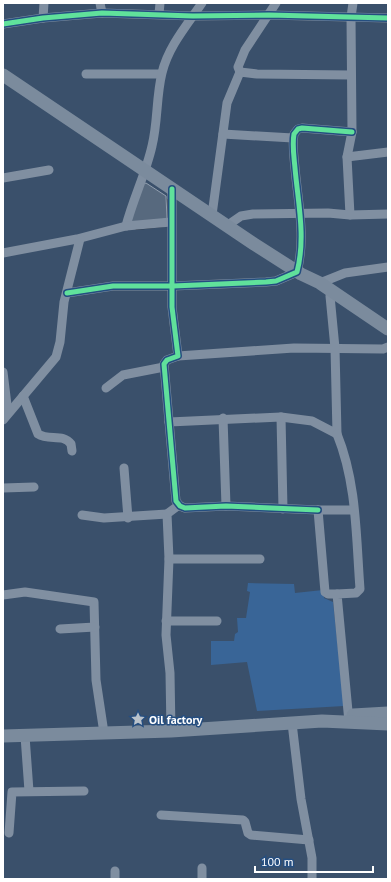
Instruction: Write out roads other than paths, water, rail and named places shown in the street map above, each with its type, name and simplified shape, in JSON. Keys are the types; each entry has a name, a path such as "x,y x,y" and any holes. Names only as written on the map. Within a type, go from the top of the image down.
{"main road":[{"path":"4,79 212,214 299,273 388,338"},
{"path":"299,273 320,283 388,329"},
{"path":"3,736 171,731 349,719 388,713"},
{"path":"349,719 388,724"}],"street":[{"path":"43,18 44,3"},
{"path":"100,3 102,13"},
{"path":"159,14 160,3"},
{"path":"126,226 133,199 146,170 153,144 161,74 170,51 202,3"},
{"path":"212,214 227,103 240,72 238,67 245,50 276,3"},
{"path":"350,215 347,157 352,132 351,16 353,3"},
{"path":"3,24 43,18 102,13 193,16 269,15 388,18"},
{"path":"240,72 257,74 351,75"},
{"path":"86,74 161,74"},
{"path":"67,293 113,286 173,286 266,282 276,281 299,273 301,254 301,214 293,138 295,132 300,128 352,132"},
{"path":"223,134 293,138"},
{"path":"347,157 388,152"},
{"path":"3,178 49,170"},
{"path":"172,189 172,307 178,356"},
{"path":"228,225 241,216 246,215 328,213 350,215 388,214"},
{"path":"3,253 80,239 126,226 171,222"},
{"path":"6,416 56,357 60,342 67,293 80,239"},
{"path":"320,283 346,273 388,267"},
{"path":"318,510 325,592 328,594 356,593 360,589 354,510 349,467 337,434 335,348 330,296"},
{"path":"354,510 283,509 226,506 188,508 179,505 175,498 164,367 166,360 178,356 294,348 388,348"},
{"path":"106,388 122,375 164,367"},
{"path":"3,372 6,416"},
{"path":"23,396 38,434 45,437 64,438 72,444 72,451"},
{"path":"169,422 281,416 312,421 337,434"},
{"path":"281,416 283,509"},
{"path":"223,418 226,506"},
{"path":"124,468 128,518"},
{"path":"3,488 34,487"},
{"path":"82,515 104,518 128,518 167,514 179,505"},
{"path":"167,514 169,559 166,621 171,731"},
{"path":"169,559 260,560"},
{"path":"3,595 25,592 92,601 96,605 96,680 104,733"},
{"path":"337,594 349,719"},
{"path":"166,621 216,621"},
{"path":"60,629 95,627"},
{"path":"292,723 300,799 312,858 312,879"},
{"path":"25,736 29,791"},
{"path":"9,833 10,795 16,791 84,791"},
{"path":"161,815 243,820 248,833 251,835 309,840"},
{"path":"202,868 202,879"}],"place":[{"name":"Oil factory","path":"138,719"}]}
